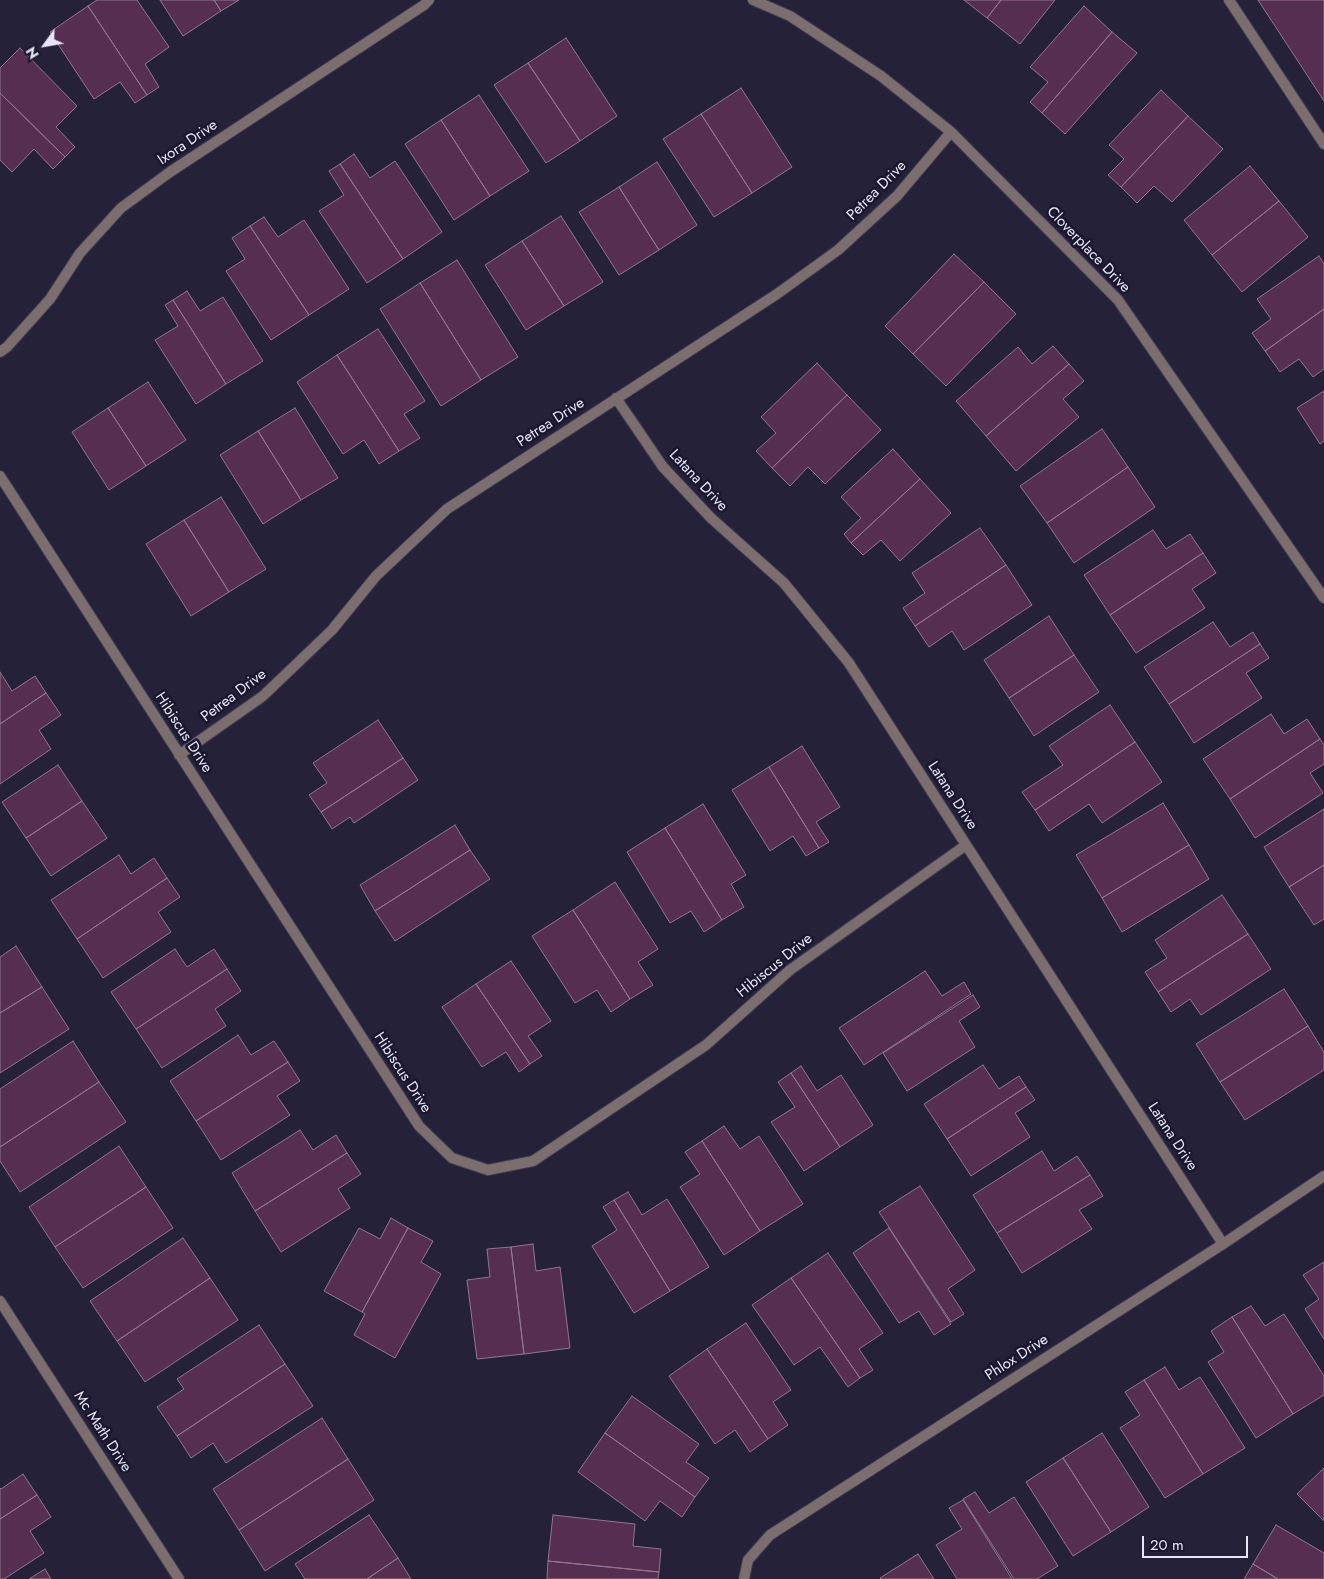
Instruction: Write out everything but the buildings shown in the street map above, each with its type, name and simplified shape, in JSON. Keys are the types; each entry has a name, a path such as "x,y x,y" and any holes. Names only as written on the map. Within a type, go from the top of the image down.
{"street":[{"name":"Ixora Drive","path":"0,352 7,347 50,299 80,253 121,208 170,172 429,0"},
{"name":"Cloverplace Drive","path":"753,0 790,16 881,76 951,132 1118,300 1324,598"},
{"path":"1229,0 1324,144"},
{"name":"Petrea Drive","path":"179,754 264,696 332,630 376,576 447,509 777,294 838,250 897,196 951,132"},
{"name":"Latana Drive","path":"616,398 663,468 711,518 784,583 849,663 1223,1244"},
{"name":"Hibiscus Drive","path":"0,476 419,1126 452,1158 488,1170 533,1161 698,1051 790,970 966,845"},
{"name":"Phlox Drive","path":"744,1579 748,1560 770,1535 1223,1244 1324,1176"},
{"name":"Mc Math Drive","path":"0,1301 179,1579"}]}
